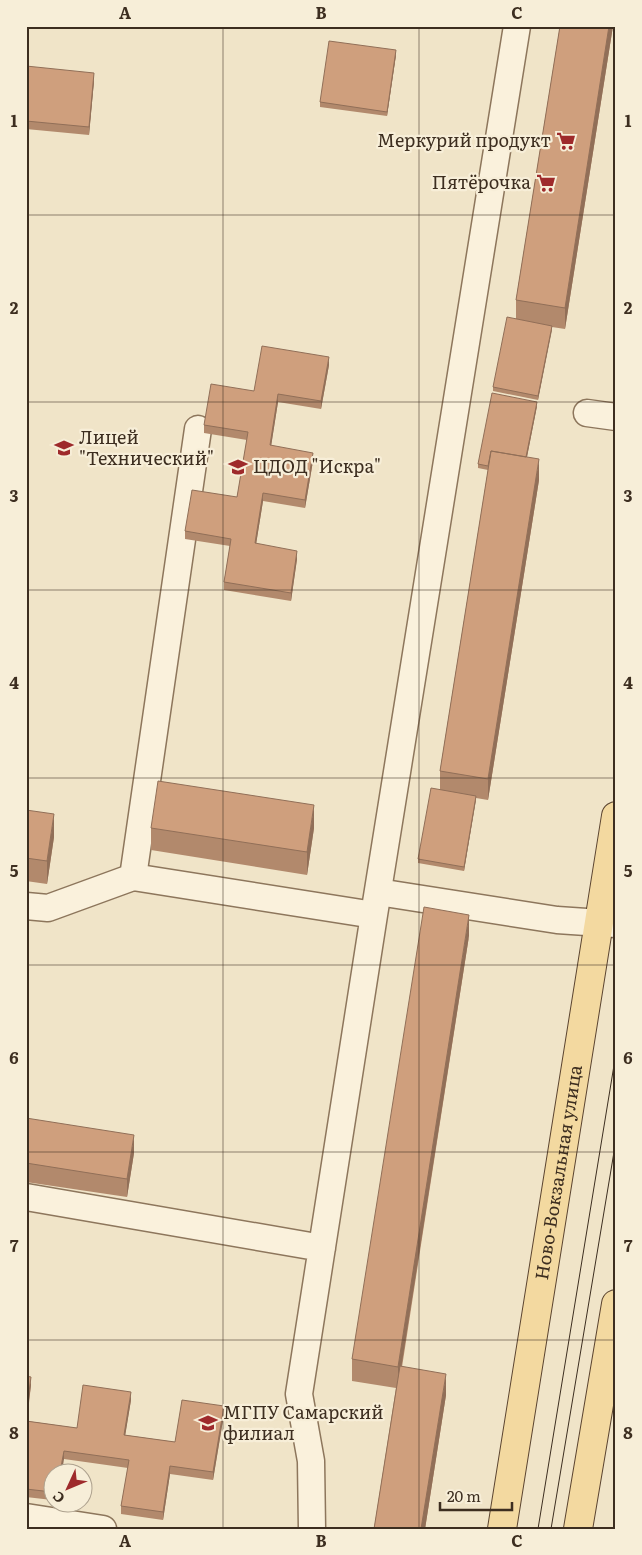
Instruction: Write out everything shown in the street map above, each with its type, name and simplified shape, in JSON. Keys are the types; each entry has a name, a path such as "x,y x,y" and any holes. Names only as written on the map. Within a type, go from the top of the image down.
{"main road":[{"name":"Ново-Вокзальная улица","path":"502,1529 607,924 616,816"},
{"path":"578,1529 616,1304"}],"lane":[{"path":"312,1529 311,1461 299,1394 517,26"},
{"path":"587,413 616,417"},
{"path":"133,877 198,429"},
{"path":"26,906 48,908 133,877 376,904 607,924"},
{"path":"26,1197 322,1248"},
{"path":"26,1517 103,1529"}],"building":[{"path":"560,26 609,26 565,308 516,300"},
{"path":"329,41 396,50 387,112 320,102"},
{"path":"26,66 94,73 89,127 26,121"},
{"path":"507,317 552,326 538,396 493,387"},
{"path":"262,346 329,357 321,401 278,394 270,445 313,453 305,500 263,493 255,543 297,551 291,593 224,582 231,539 185,531 192,490 237,497 248,432 204,425 211,384 254,391"},
{"path":"492,393 537,402 526,457 491,451 488,466 478,464"},
{"path":"491,451 539,459 488,779 440,771"},
{"path":"158,781 314,805 307,852 151,828"},
{"path":"431,788 476,796 464,867 418,859"},
{"path":"26,810 54,814 47,861 26,858"},
{"path":"424,907 469,915 398,1367 352,1359"},
{"path":"26,1118 134,1135 127,1179 26,1163"},
{"path":"400,1366 446,1374 421,1529 374,1529"},
{"path":"26,1376 31,1377 26,1415"},
{"path":"83,1385 131,1392 124,1435 175,1442 182,1400 224,1406 213,1472 170,1466 163,1512 121,1506 129,1460 64,1451 62,1462 42,1462 42,1491 26,1489 26,1421 77,1428"}],"tram line":[{"path":"538,1529 616,1053"},
{"path":"551,1529 616,1140"}],"place":[{"name":"Меркурий продукт","path":"566,141"},
{"name":"Пятёрочка","path":"546,183"},
{"name":"Лицей \"Технический\"","path":"64,448"},
{"name":"ЦДОД \"Искра\"","path":"238,467"},
{"name":"МГПУ Самарский филиал","path":"208,1423"}]}
